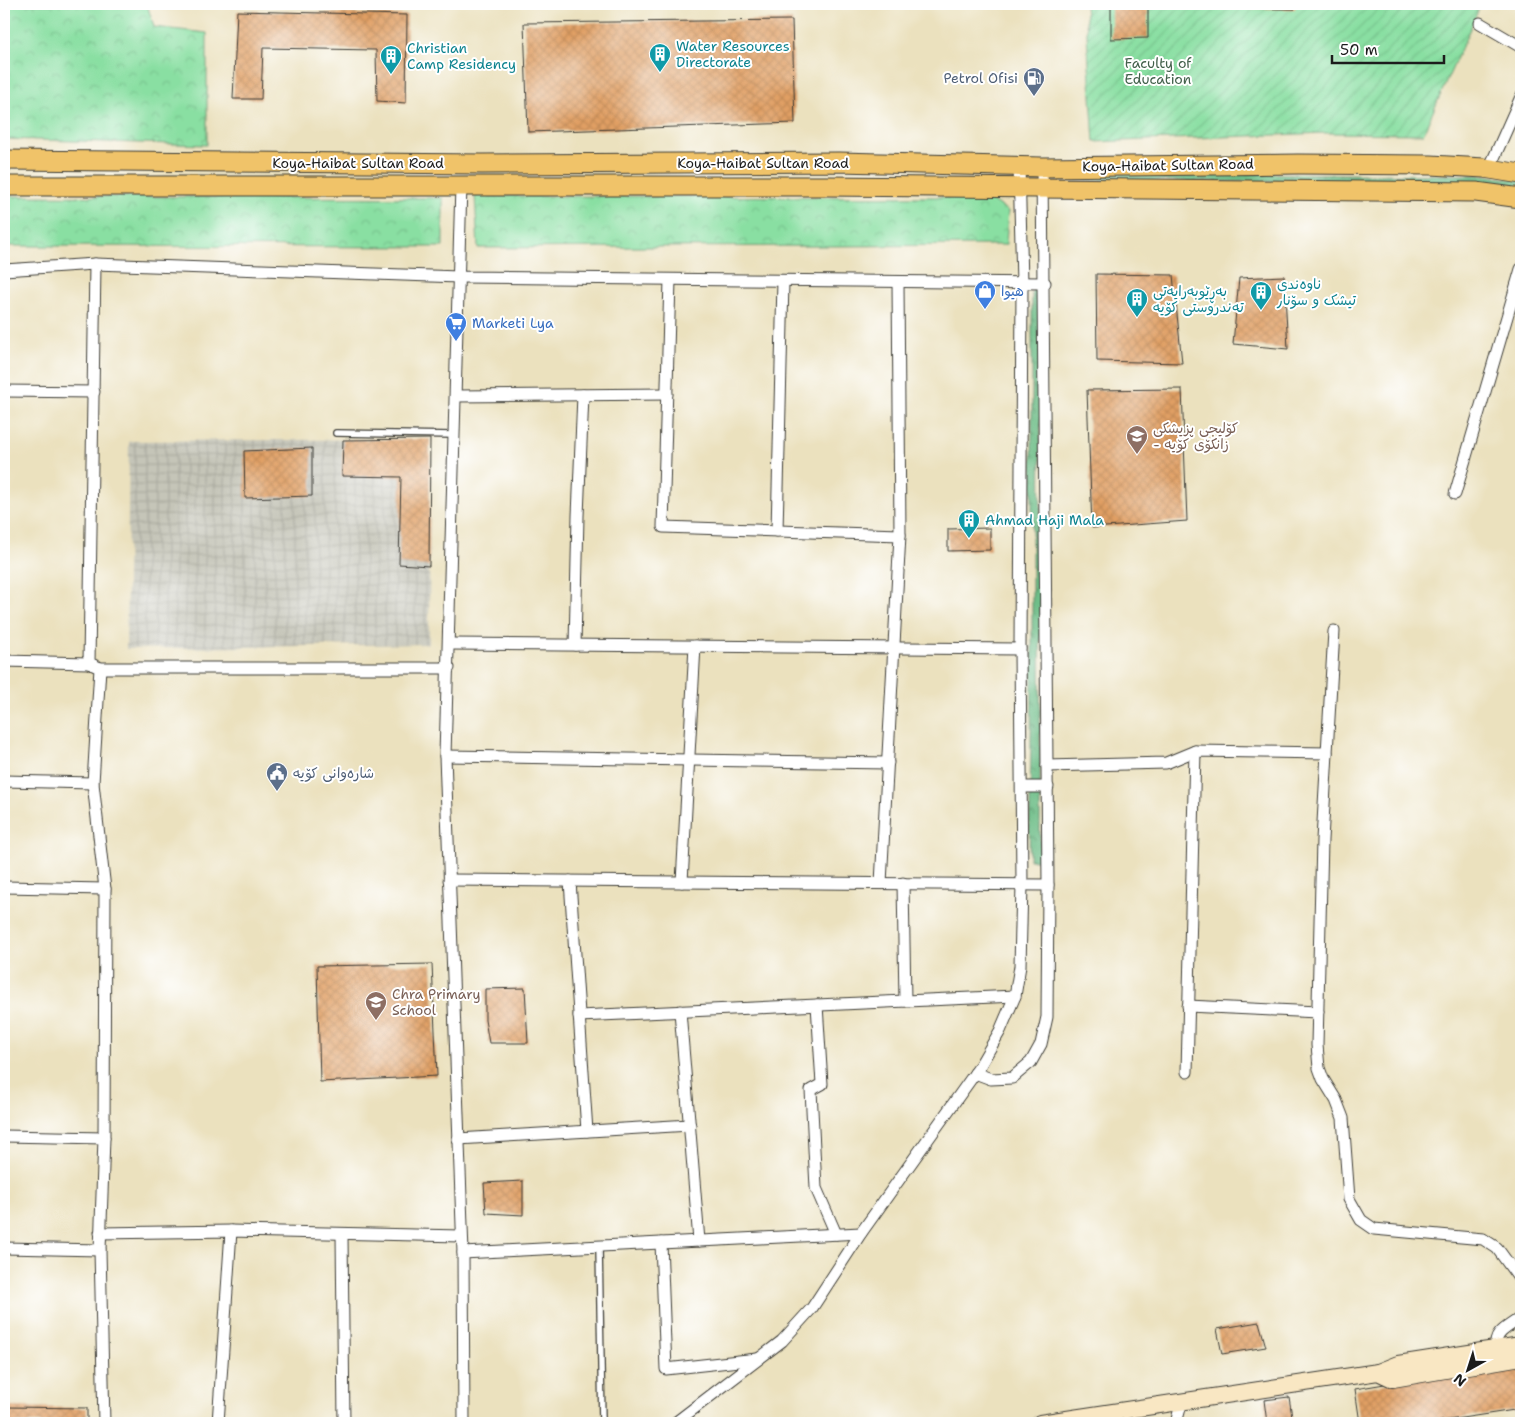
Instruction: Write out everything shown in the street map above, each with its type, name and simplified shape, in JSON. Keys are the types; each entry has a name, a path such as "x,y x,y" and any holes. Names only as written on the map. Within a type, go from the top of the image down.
{"main road":[{"name":"Koya-Haibat Sultan Road","path":"4,160 482,164 839,162 1019,166 1431,165 1489,169 1521,174"},
{"name":"Koya-Haibat Sultan Road","path":"4,186 461,185 1020,188 1476,192 1521,198"}],"street":[{"path":"1480,23 1521,47"},
{"path":"1489,169 1521,97"},
{"path":"675,1423 782,1341 807,1314 861,1233 975,1073 1000,1031 1015,996 1020,966 1022,885 1020,649 1022,283 1019,166"},
{"path":"975,1073 991,1079 1012,1078 1031,1062 1041,1044 1047,1017 1048,787 1045,284 1042,166"},
{"path":"461,185 456,435 445,756 462,1236 464,1423"},
{"path":"4,270 96,264 459,277 1045,284"},
{"path":"89,663 96,264"},
{"path":"1455,494 1521,269"},
{"path":"670,280 662,527 900,535"},
{"path":"777,531 783,281"},
{"path":"881,883 900,535 898,282"},
{"path":"4,391 94,392"},
{"path":"457,396 667,394"},
{"path":"575,645 583,395"},
{"path":"1334,631 1327,753 1318,1012 1319,1068 1343,1118 1349,1199 1356,1214 1367,1225 1382,1231 1474,1236 1483,1239 1497,1248 1521,1281"},
{"path":"450,644 1020,649"},
{"path":"682,882 695,646"},
{"path":"4,661 89,663 100,668 449,668"},
{"path":"100,668 93,783 105,889 104,1138 100,1233 104,1423"},
{"path":"1047,766 1166,763 1195,751 1327,753"},
{"path":"1187,1072 1195,751"},
{"path":"445,756 888,763"},
{"path":"4,782 93,783"},
{"path":"1022,787 1048,787"},
{"path":"449,880 1048,885"},
{"path":"570,881 587,1131"},
{"path":"903,883 905,1001"},
{"path":"4,887 105,889"},
{"path":"579,1016 1015,996"},
{"path":"817,1005 822,1084 811,1090 816,1188 836,1234"},
{"path":"1188,1006 1318,1012"},
{"path":"680,1011 699,1241"},
{"path":"458,1139 690,1125"},
{"path":"4,1136 104,1138"},
{"path":"100,1233 231,1231 462,1236"},
{"path":"218,1423 231,1231"},
{"path":"462,1252 861,1233"},
{"path":"342,1234 344,1423"},
{"path":"661,1243 666,1369 759,1359"},
{"path":"4,1248 100,1250"},
{"path":"1496,1349 1496,1341 1499,1334 1521,1317"},
{"path":"1040,1423 1378,1372 1398,1364 1521,1345"},
{"path":"1378,1372 1393,1379 1521,1357"},
{"path":"1176,1423 1182,1401"}],"lane":[{"path":"336,433 456,435"},
{"path":"600,1246 602,1423"}],"shaded area":[{"path":"430,439 429,644 126,649 129,441"}],"green space":[{"path":"4,4 147,4 154,27 207,33 207,145 4,139"},
{"name":"Faculty of Education","path":"1085,4 1481,4 1423,134 1326,133 1094,142"},
{"path":"1057,172 1485,175 1521,181 1521,189 1400,183 1058,180"},
{"path":"4,196 443,198 443,247 4,246"},
{"path":"475,196 986,197 1008,211 1006,245 478,248"},
{"path":"1032,287 1041,287 1040,860 1029,860 1032,675"}],"building":[{"path":"1111,4 1148,4 1148,38 1111,39"},
{"path":"1220,4 1296,4 1295,9 1221,8"},
{"name":"Christian Camp Residency","path":"237,11 407,15 406,103 377,101 376,50 263,48 261,99 233,99"},
{"name":"Water Resources Directorate","path":"792,20 795,123 528,132 524,23"},
{"name":"بەڕێوبەرایەتی تەندروستی کۆیە","path":"1096,274 1173,275 1182,363 1097,361"},
{"name":"ناوەندی تیشک و سۆنار","path":"1284,276 1288,349 1233,344 1239,278"},
{"name":"کۆلیجی پزیشکی - زانکۆی کۆیە","path":"1182,389 1187,521 1092,528 1087,390"},
{"path":"430,439 429,566 399,564 401,477 342,476 343,440"},
{"path":"312,448 312,496 245,498 244,451"},
{"name":"Ahmad Haji Mala","path":"990,528 990,550 948,551 948,529"},
{"name":"Chra Primary School","path":"432,964 437,1076 320,1082 317,966"},
{"path":"525,988 528,1043 489,1043 485,1020 485,989"},
{"path":"523,1181 523,1215 486,1213 484,1183"},
{"path":"1259,1322 1266,1347 1222,1354 1217,1329"},
{"path":"1521,1361 1521,1409 1429,1423 1360,1423 1355,1389"},
{"path":"1289,1397 1293,1423 1267,1423 1264,1400"},
{"path":"7,1407 87,1408 87,1423 7,1423"},
{"path":"551,1420 597,1421 597,1423 506,1423"}],"place":[{"name":"Water Resources Directorate","path":"660,73"},
{"name":"Christian Camp Residency","path":"391,75"},
{"name":"Petrol Ofisi","path":"1034,97"},
{"name":"هیوا","path":"985,310"},
{"name":"ناوەندی تیشک و سۆنار","path":"1261,311"},
{"name":"بەڕێوبەرایەتی تەندروستی کۆیە","path":"1137,318"},
{"name":"Marketi Lya","path":"456,342"},
{"name":"کۆلیجی پزیشکی - زانکۆی کۆیە","path":"1137,455"},
{"name":"Ahmad Haji Mala","path":"969,539"},
{"name":"شارەوانی کۆیە","path":"277,792"},
{"name":"Chra Primary School","path":"376,1021"}]}
